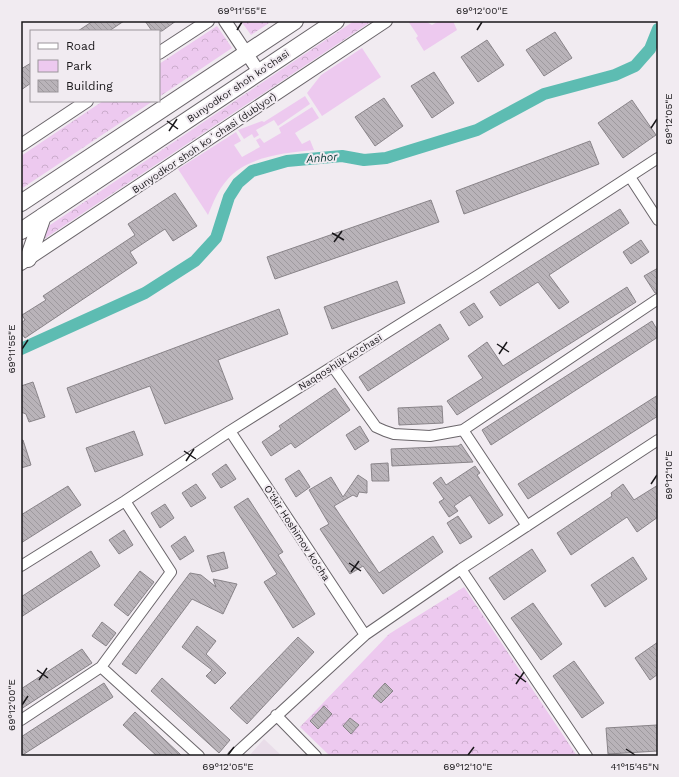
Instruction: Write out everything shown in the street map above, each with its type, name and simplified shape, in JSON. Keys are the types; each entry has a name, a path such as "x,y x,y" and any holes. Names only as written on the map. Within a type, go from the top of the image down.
{"main road":[{"path":"21,203 294,21"},
{"name":"Bunyodkor shoh ko'chasi","path":"21,231 336,21"},
{"path":"24,262 43,216"}],"street":[{"path":"160,52 208,21"},
{"path":"225,21 259,72"},
{"name":"Bunyodkor shoh koʻchasi (dublyor)","path":"24,262 386,21"},
{"path":"21,145 86,102"},
{"name":"Naqqoshlik ko'chasi","path":"21,566 125,501 230,431 658,158"},
{"path":"630,177 658,220"},
{"path":"332,367 376,427 394,434 430,436 463,430 658,299"},
{"path":"463,430 527,526"},
{"name":"O'tkir Hoshimov ko'cha","path":"230,431 365,635"},
{"path":"233,756 365,635 461,569 658,440"},
{"path":"21,720 102,667 171,572 125,501"},
{"path":"461,569 587,756"},
{"path":"102,667 199,756"},
{"path":"276,715 316,756"}],"shaded area":[{"path":"264,739 282,756 249,756"}],"green space":[{"path":"241,21 272,21 251,35"},
{"path":"354,21 372,21 38,243 44,229"},
{"path":"408,21 425,21 432,25 439,21 453,21 457,30 424,51 416,38 418,36"},
{"path":"217,26 232,48 160,96 160,63"},
{"path":"362,48 381,77 322,116 307,93 321,75"},
{"path":"305,96 310,104 278,126 274,120 256,130 259,135 254,138 252,134 244,139 238,130 262,121 264,122"},
{"path":"102,102 152,102 21,189 21,156"},
{"path":"312,107 319,118 295,133 302,144 310,140 314,150 267,157 235,172 221,188 208,215 178,169 236,132 241,141 234,145 242,157 260,147 256,140 260,138 264,143 281,133 279,128"},
{"path":"464,587 577,756 330,756 300,727 389,634"}],"building":[{"path":"93,21 124,21 110,30 80,30"},
{"path":"145,21 176,21 162,31 151,30"},
{"path":"555,32 572,58 544,76 526,50"},
{"path":"487,40 504,65 478,82 461,57"},
{"path":"30,64 30,84 21,90 21,69"},
{"path":"434,72 454,103 432,118 411,86"},
{"path":"384,98 403,126 375,146 355,117"},
{"path":"632,100 656,135 623,158 598,123"},
{"path":"590,141 599,164 464,214 456,191"},
{"path":"175,193 197,226 173,241 165,229 130,252 137,263 25,338 21,333 21,323 25,320 22,315 46,300 43,296 135,235 128,224"},
{"path":"431,200 439,222 275,279 267,257"},
{"path":"620,209 629,223 549,275 569,302 559,309 538,282 500,306 490,292"},
{"path":"641,240 649,252 631,264 623,252"},
{"path":"658,268 658,293 655,293 644,276"},
{"path":"397,281 405,303 332,329 324,307"},
{"path":"627,287 636,302 457,415 447,401 483,378 468,356 487,342 503,366"},
{"path":"474,303 483,317 469,326 460,312"},
{"path":"279,309 288,334 218,360 233,399 165,424 150,386 76,413 67,388"},
{"path":"652,321 658,331 658,337 491,445 482,430"},
{"path":"440,324 449,339 368,391 359,377"},
{"path":"33,382 45,417 29,422 26,414 21,412 21,386"},
{"path":"335,388 350,410 295,448 291,443 271,456 262,442 281,429 279,426"},
{"path":"658,395 658,416 528,499 518,484"},
{"path":"442,406 443,423 399,425 398,408"},
{"path":"360,426 369,441 355,450 346,435"},
{"path":"134,431 143,455 95,472 86,448"},
{"path":"21,440 23,440 31,465 21,468"},
{"path":"461,444 473,462 392,466 391,449 458,446"},
{"path":"388,463 389,481 372,481 371,464"},
{"path":"226,464 236,479 221,488 212,474"},
{"path":"475,466 480,473 477,475 503,515 489,524 470,495 454,506 458,511 449,517 439,502 444,499 433,483 441,477 446,485"},
{"path":"299,470 310,487 296,497 285,479"},
{"path":"358,475 367,481 367,493 359,492 357,497 353,495 334,506 379,573 433,536 443,552 383,594 363,566 350,574 320,529 329,524 309,490 331,477 343,497"},
{"path":"196,484 206,498 191,507 182,493"},
{"path":"623,484 634,500 658,485 658,517 637,532 627,517 571,555 557,533 612,496 611,493"},
{"path":"68,486 81,505 21,543 21,515"},
{"path":"248,498 283,552 278,555 315,614 293,628 264,582 277,574 234,507"},
{"path":"165,504 174,518 160,528 151,513"},
{"path":"458,516 472,537 460,544 447,523"},
{"path":"124,530 133,545 119,554 109,540"},
{"path":"185,536 194,551 180,560 171,546"},
{"path":"532,549 546,571 504,600 489,578"},
{"path":"91,551 100,566 21,617 21,597"},
{"path":"224,552 228,568 212,572 207,556"},
{"path":"633,557 647,579 605,607 591,585"},
{"path":"140,571 154,582 128,616 114,605"},
{"path":"190,573 201,575 216,587 213,579 237,584 223,614 192,599 136,674 122,664"},
{"path":"533,603 562,644 541,660 511,618"},
{"path":"102,622 116,633 106,646 92,636"},
{"path":"197,626 216,641 206,654 226,673 215,684 206,676 212,670 182,647"},
{"path":"298,637 314,652 247,724 230,708"},
{"path":"658,642 658,674 650,680 635,658"},
{"path":"82,649 92,663 21,709 21,689"},
{"path":"574,661 604,703 582,718 553,676"},
{"path":"162,678 230,740 219,753 151,691"},
{"path":"104,683 113,697 21,756 21,737"},
{"path":"385,683 393,691 381,703 373,696"},
{"path":"324,706 332,714 318,729 310,721"},
{"path":"135,712 182,756 157,756 123,725"},
{"path":"350,718 359,725 351,734 343,726"},
{"path":"657,725 658,751 608,754 606,728"}],"waterway":[{"name":"Anhor","path":"21,349 145,293 195,261 216,238 229,197 238,183 252,171 287,161 342,156 364,160 386,158 477,130 544,94 615,75 635,66 650,49 658,29"}]}
